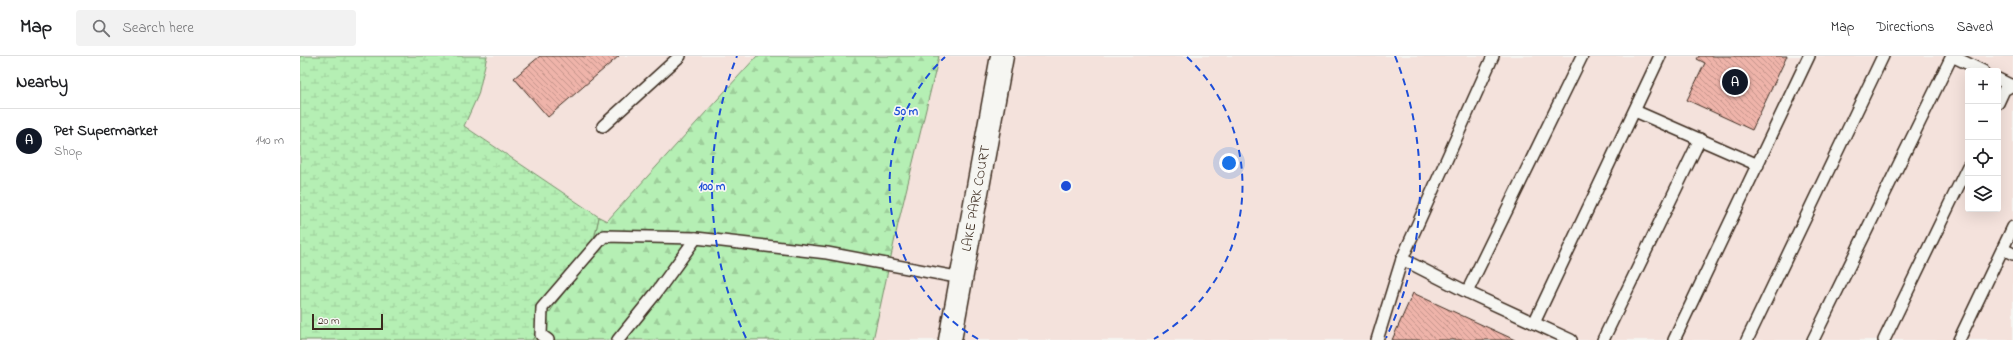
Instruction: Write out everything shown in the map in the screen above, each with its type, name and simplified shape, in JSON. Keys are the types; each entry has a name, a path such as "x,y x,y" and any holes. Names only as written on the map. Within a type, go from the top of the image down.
{"street":[{"name":"LAKE PARK COURT","path":"950,340 1002,56"}],"lane":[{"path":"603,126 680,56"},
{"path":"1377,340 1402,259 1493,56"},
{"path":"1466,292 1582,56"},
{"path":"1534,323 1660,56"},
{"path":"1674,340 1809,56"},
{"path":"1747,340 1883,56"},
{"path":"1813,340 1952,56 1976,68"},
{"path":"2001,80 2012,85"},
{"path":"2001,96 2004,90 2012,85"},
{"path":"1635,111 1758,165"},
{"path":"1603,340 1700,139"},
{"path":"1884,340 1965,172"},
{"path":"1960,340 2013,228"},
{"path":"548,340 541,335 542,308 604,236 696,238 827,252 962,278"},
{"path":"618,340 656,293 696,238"},
{"path":"2003,249 2013,254"},
{"path":"1402,259 1466,292 1571,340"}],"shaded area":[{"path":"487,56 757,56 607,222 464,126 478,95"},
{"path":"939,56 2013,56 2013,340 873,340 898,224"}],"green space":[{"path":"300,56 487,56 478,95 464,126 599,217 595,235 583,268 555,304 532,340 300,340"},
{"path":"757,56 939,56 898,224 873,340 532,340 595,235 599,217 607,221"}],"building":[{"path":"540,56 619,56 548,117 514,78"},
{"path":"1699,56 1787,56 1752,130 1687,100 1705,63 1697,59"},
{"path":"1413,293 1515,340 1392,340"}],"place":[{"name":"Pet Supermarket","path":"1735,82"}]}
